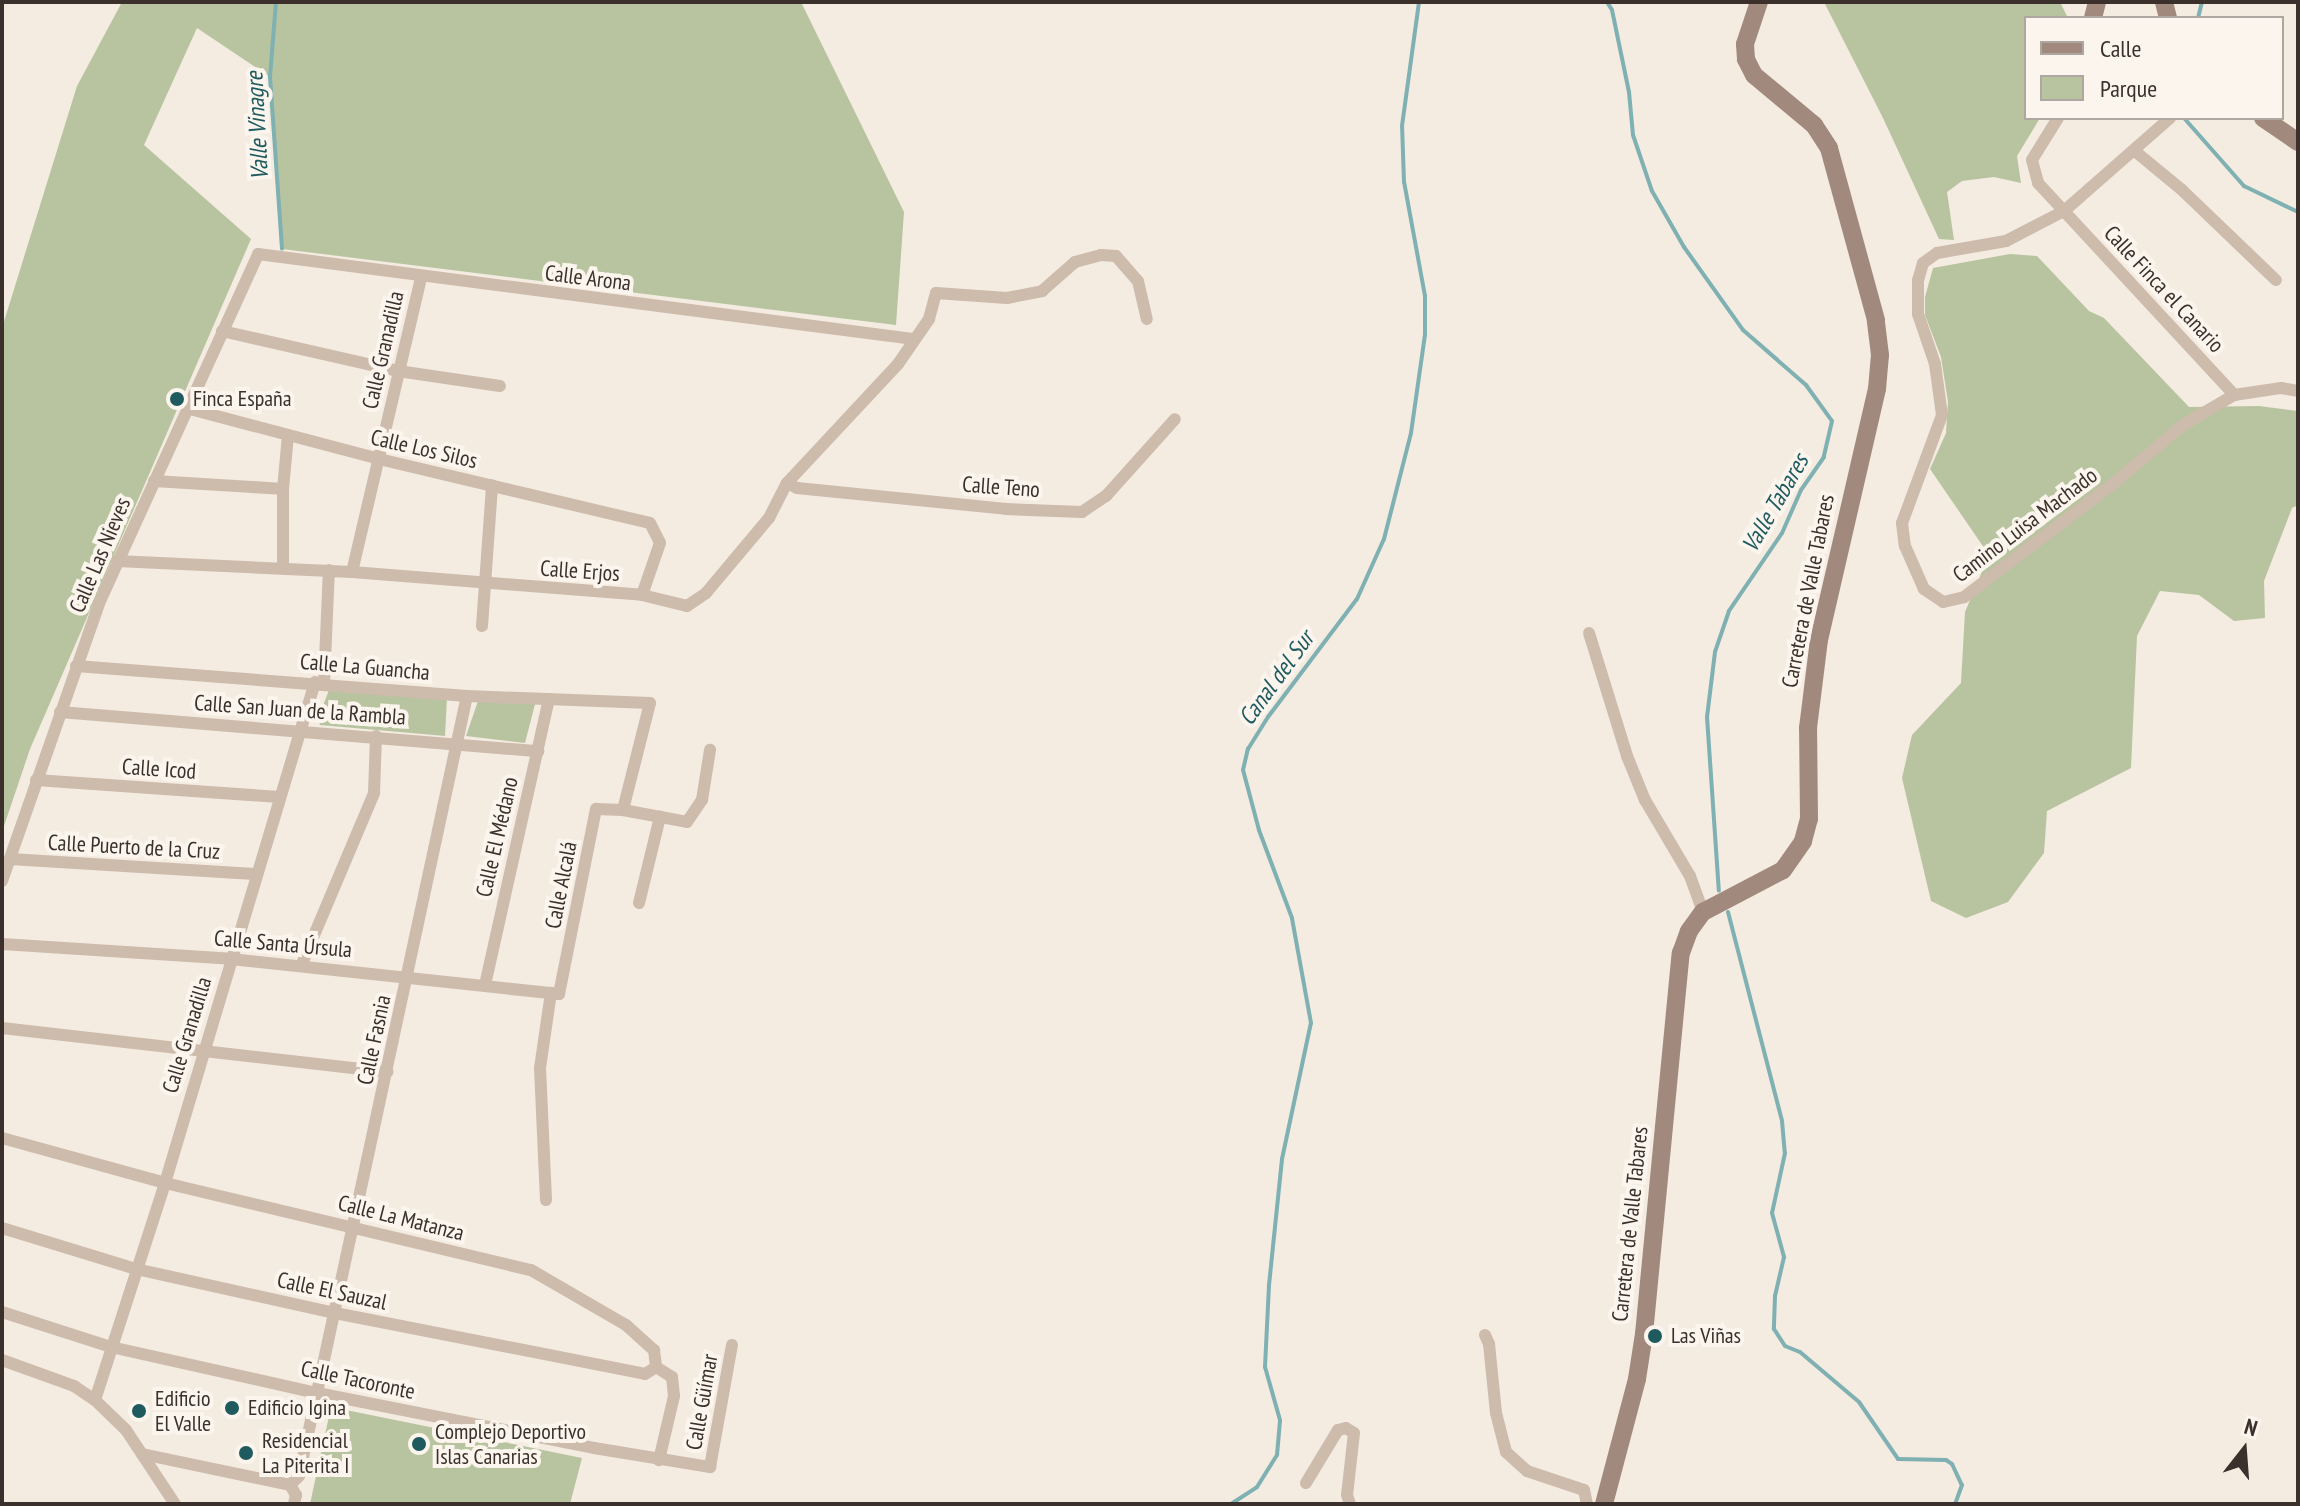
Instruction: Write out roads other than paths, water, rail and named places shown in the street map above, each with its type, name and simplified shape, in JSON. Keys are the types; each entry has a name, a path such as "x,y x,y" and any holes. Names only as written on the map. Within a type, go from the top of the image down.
{"main road":[{"name":"Carretera de Valle Tabares","path":"1604,1504 1637,1379 1644,1334 1681,953 1689,931 1703,912 1783,870 1803,841 1809,819 1808,728 1813,676 1877,389 1880,355 1876,320 1829,148 1814,125 1754,75 1746,59 1747,33 1759,2"},
{"path":"2266,120 2298,142"}],"street":[{"name":"Calle Finca el Canario","path":"2057,120 2035,153 2031,168 2038,183 2234,395"},
{"name":"Camino Luisa Machado","path":"2168,120 2136,152 2064,211 2006,241 1937,253 1923,263 1919,271 1918,314 1935,364 1942,415 1902,523 1905,546 1924,589 1943,602 1964,597 2114,483 2183,425 2234,395"},
{"path":"2136,152 2182,190 2276,280"},
{"name":"Calle Arona","path":"258,254 913,339"},
{"name":"Calle Las Nieves","path":"2,881 76,666 117,561 190,409 258,254"},
{"name":"Calle Erjos","path":"117,561 329,570 642,595 687,606 706,593 769,518 787,483 898,364 929,319 936,293 1007,298 1042,291 1075,262 1101,255 1116,256 1138,281 1147,319"},
{"name":"Calle Granadilla","path":"352,572 421,277"},
{"path":"222,331 398,371 500,386"},
{"path":"2234,395 2281,388 2298,391"},
{"name":"Calle Los Silos","path":"190,409 379,459 650,523 660,543 642,595"},
{"name":"Calle Teno","path":"787,483 797,488 1006,509 1082,512 1106,496 1175,419"},
{"path":"283,567 283,489 288,435"},
{"path":"154,481 283,489"},
{"path":"482,626 492,485"},
{"name":"Calle Granadilla","path":"95,1400 165,1183 298,731 319,682 329,570"},
{"path":"1589,633 1627,756 1645,800 1690,876 1703,912"},
{"name":"Calle La Guancha","path":"76,666 319,682 467,696 650,703 623,810"},
{"name":"Calle Fasnia","path":"290,1485 299,1476 467,696"},
{"name":"Calle El Médano","path":"485,985 549,699"},
{"name":"Calle San Juan de la Rambla","path":"60,712 538,751"},
{"path":"301,966 374,793 376,736"},
{"path":"623,810 687,822 702,800 710,750"},
{"name":"Calle Icod","path":"36,780 279,797"},
{"name":"Calle Alcalá","path":"546,1200 540,1068 596,809 623,810"},
{"path":"639,903 660,817"},
{"name":"Calle Puerto de la Cruz","path":"10,859 255,874"},
{"name":"Calle Santa Úrsula","path":"2,944 231,959 555,994"},
{"path":"2,1028 388,1072"},
{"name":"Calle La Matanza","path":"2,1138 165,1183 531,1270 626,1325 654,1350 656,1367 672,1377 674,1396 659,1460"},
{"name":"Calle El Sauzal","path":"2,1228 136,1269 335,1313 645,1374 656,1367"},
{"name":"Calle Tacoronte","path":"2,1312 111,1347 317,1393 659,1460 710,1467"},
{"path":"1485,1335 1489,1344 1496,1413 1506,1452 1527,1471 1584,1490 1587,1504"},
{"name":"Calle Güímar","path":"710,1467 732,1345"},
{"path":"2,1360 74,1386 95,1400 126,1430 175,1504"},
{"path":"1306,1483 1338,1430 1346,1428 1354,1433 1347,1495 1350,1504"},
{"path":"142,1454 290,1485 296,1495 294,1504"}],"waterway":[{"name":"Valle Vinagre","path":"276,2 270,77 282,249"},
{"name":"Canal del Sur","path":"1231,1504 1257,1487 1277,1455 1280,1420 1265,1367 1269,1285 1282,1159 1311,1023 1292,918 1259,830 1243,770 1248,749 1268,717 1357,599 1384,539 1411,433 1425,335 1425,296 1404,182 1402,126 1419,2"},
{"name":"Valle Tabares","path":"1607,2 1612,10 1629,92 1633,135 1652,191 1684,247 1743,330 1806,385 1832,421 1824,457 1801,490 1782,533 1729,611 1715,652 1707,717 1719,891"},
{"path":"2198,16 2202,2"},
{"path":"2186,120 2244,186 2298,212"},
{"name":"Valle Tabares","path":"1728,912 1782,1121 1785,1153 1772,1213 1784,1257 1775,1296 1774,1329 1785,1346 1800,1352 1859,1402 1898,1459 1946,1460 1952,1464 1962,1485 1955,1504"}],"place":[{"name":"Finca España","path":"177,399"},
{"name":"Las Viñas","path":"1655,1336"},
{"name":"Edificio Igina","path":"232,1408"},
{"name":"Edificio El Valle","path":"139,1411"},
{"name":"Complejo Deportivo Islas Canarias","path":"419,1444"},
{"name":"Residencial La Piterita I","path":"246,1453"}]}
